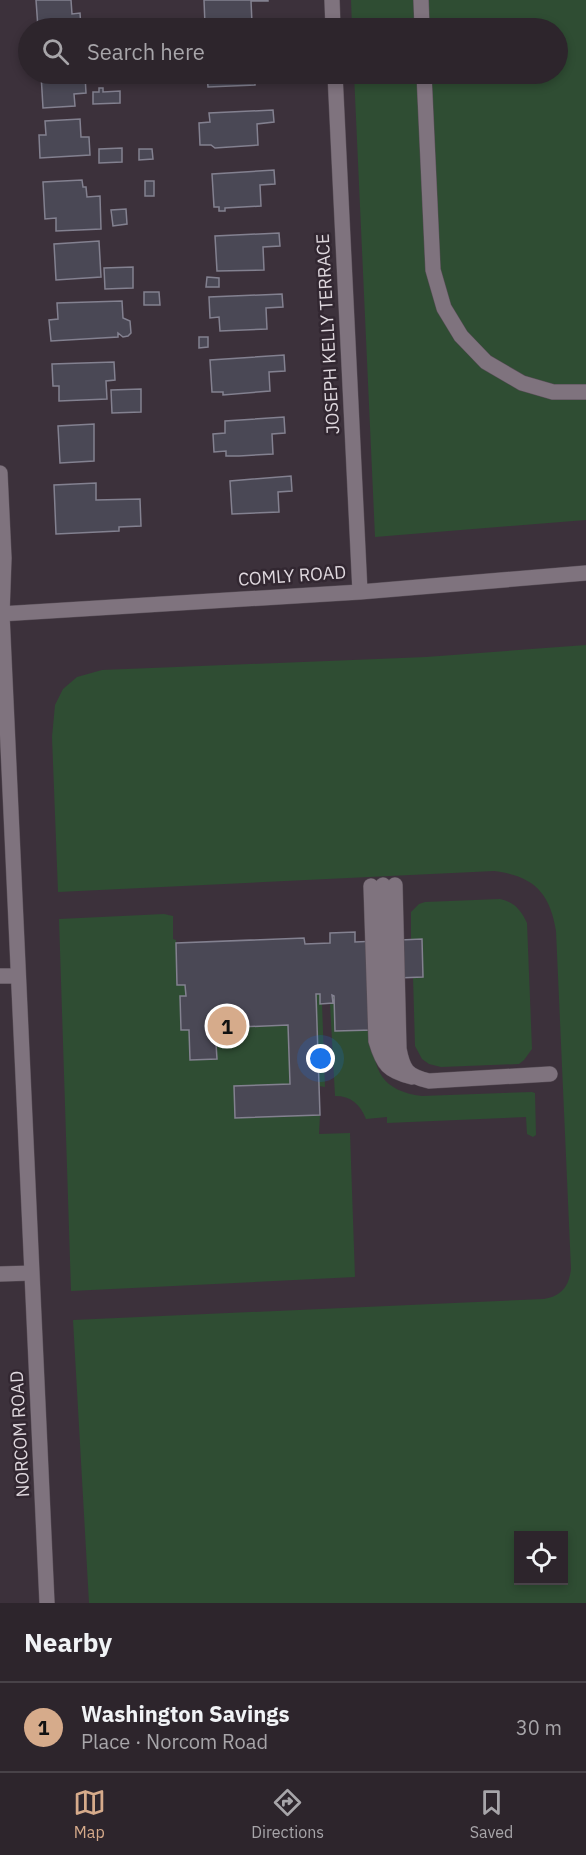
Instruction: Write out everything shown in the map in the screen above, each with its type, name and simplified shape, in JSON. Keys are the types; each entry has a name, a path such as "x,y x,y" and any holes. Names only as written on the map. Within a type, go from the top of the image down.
{"street":[{"path":"332,0 333,18"},
{"path":"421,0 422,18"},
{"name":"JOSEPH KELLY TERRACE","path":"335,84 360,592"},
{"path":"424,84 433,270 444,308 461,336 486,362 513,378 553,392 586,392"},
{"name":"NORCOM ROAD","path":"0,472 4,558 1,614 4,754 18,976 47,1603"},
{"name":"COMLY ROAD","path":"1,614 360,592 586,573"},
{"path":"415,1078 403,1067 399,1049 389,885 376,1041 382,1060 394,1072 415,1078 429,1081 550,1074"},
{"path":"0,976 18,976"},
{"path":"0,1274 32,1272"}],"green space":[{"path":"351,0 586,0 586,520 375,537 354,84 568,84 568,18 352,18"},
{"path":"586,645 586,1603 89,1603 73,1320 544,1299 564,1289 571,1269 556,931 544,896 537,888 519,877 494,871 58,892 52,737 55,705 63,689 77,677 102,670 426,657"},
{"path":"500,899 516,907 527,923 532,1049 519,1064 441,1067 429,1064 422,1059 415,1046 413,977 423,976 422,939 411,939 411,912 419,904 425,902"},
{"path":"164,914 173,916 177,985 185,985 186,996 180,996 181,1029 189,1030 190,1060 217,1059 215,1028 288,1025 290,1084 234,1086 235,1118 320,1115 319,1134 350,1133 355,1277 71,1291 59,919"},
{"path":"316,994 320,994 322,1003 325,1087 319,1086"},
{"path":"332,995 334,996 335,1031 373,1030 374,1056 377,1066 381,1075 396,1089 422,1096 532,1092 535,1093 536,1135 533,1137 527,1134 526,1117 387,1123 387,1117 366,1119 354,1102 346,1097 335,1096 330,1003 332,1003"}],"building":[{"path":"36,0 71,0 72,14 80,13 80,18 37,18"},
{"path":"204,0 268,0 251,1 252,18 205,18"},
{"path":"42,84 86,84 86,93 74,94 75,106 43,108"},
{"path":"208,84 255,84 255,85 208,87"},
{"path":"99,88 103,88 103,92 120,91 120,103 93,104 93,92 99,92"},
{"path":"273,110 274,122 257,124 258,145 215,148 211,145 200,145 199,123 210,122 209,113"},
{"path":"80,119 81,137 89,137 90,155 40,158 39,135 46,135 45,121"},
{"path":"122,148 122,162 99,163 99,149"},
{"path":"139,149 152,149 153,159 139,160"},
{"path":"274,170 275,184 260,185 261,206 225,208 225,211 219,211 219,207 214,207 212,174"},
{"path":"82,180 83,187 86,187 87,197 100,196 101,229 56,231 56,218 45,219 43,182"},
{"path":"145,181 154,181 154,196 145,196"},
{"path":"126,209 127,224 113,226 111,210"},
{"path":"279,233 280,246 263,247 264,270 217,271 215,236"},
{"path":"99,241 101,277 56,280 54,244"},
{"path":"133,267 133,288 105,289 104,268"},
{"path":"207,277 219,278 219,287 206,287"},
{"path":"144,292 159,292 160,305 144,305"},
{"path":"282,294 283,307 266,308 267,329 220,331 219,317 210,318 209,297"},
{"path":"122,301 123,318 130,321 131,333 128,336 123,337 118,333 118,337 51,341 49,320 58,319 57,303"},
{"path":"199,337 208,337 208,347 199,348"},
{"path":"284,355 285,371 269,372 270,391 223,395 223,392 212,392 210,360"},
{"path":"114,362 115,380 106,381 107,399 59,401 59,386 53,386 52,364"},
{"path":"141,389 141,412 112,413 111,390"},
{"path":"284,417 285,433 272,434 273,454 226,456 226,451 214,452 213,434 225,433 225,421"},
{"path":"94,424 94,461 60,463 58,426"},
{"path":"291,476 292,491 278,492 279,512 232,514 230,481"},
{"path":"96,483 96,500 140,499 141,526 119,527 119,531 56,534 54,485"},
{"path":"355,932 355,942 422,939 423,977 371,979 373,1030 335,1031 334,996 332,995 333,1003 320,1004 320,994 316,994 320,1115 235,1118 234,1086 290,1084 288,1025 215,1028 217,1059 190,1060 189,1030 181,1030 180,996 186,996 185,985 177,985 176,943 304,938 305,944 330,943 330,933"}],"place":[{"name":"Washington Savings","path":"227,1026"}]}
